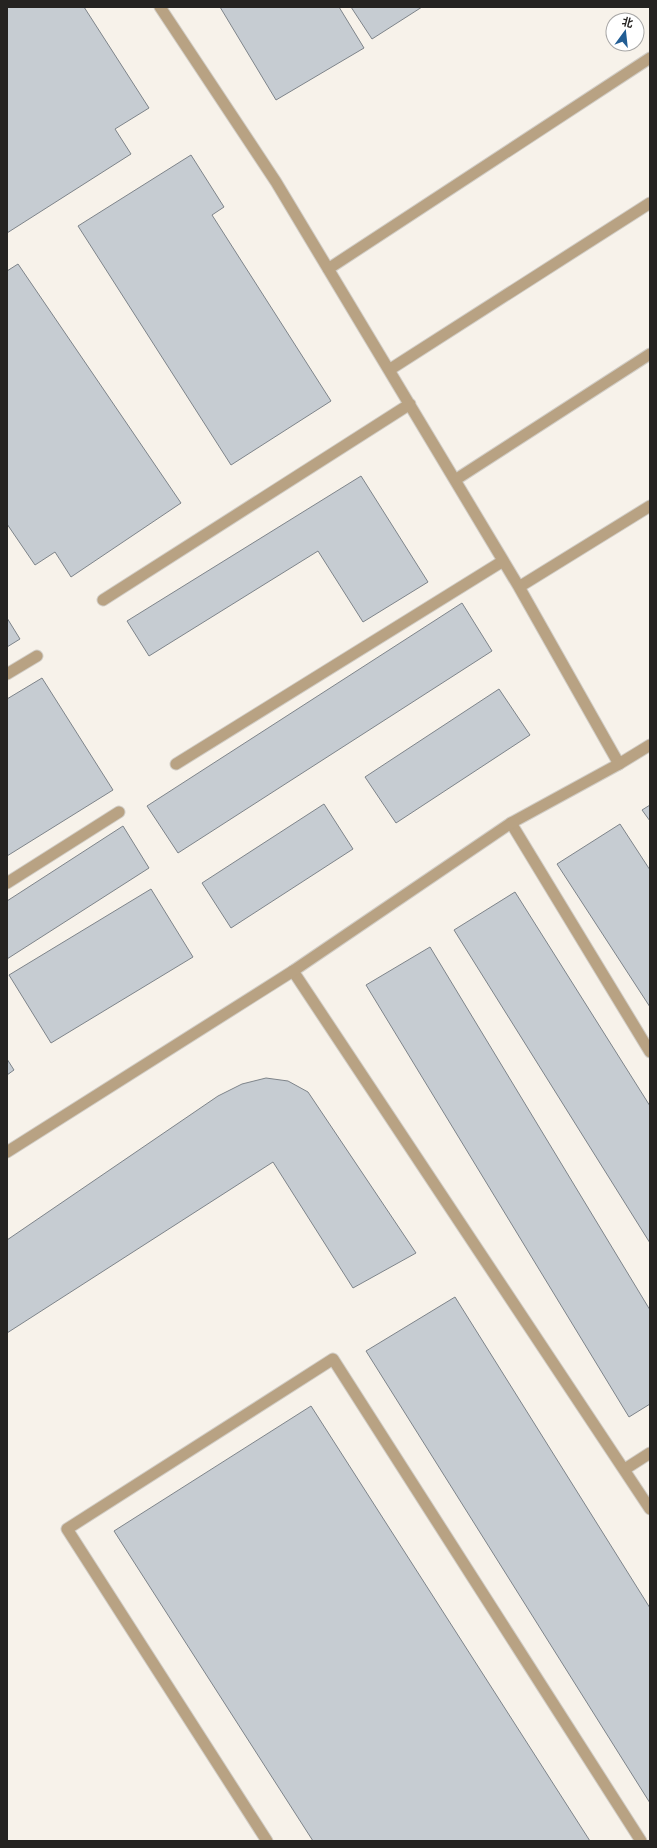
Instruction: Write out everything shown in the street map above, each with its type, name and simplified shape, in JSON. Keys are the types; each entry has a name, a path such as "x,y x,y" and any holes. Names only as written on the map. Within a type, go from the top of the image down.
{"street":[{"path":"160,7 276,182 519,586 619,764"},
{"path":"328,269 650,58"},
{"path":"389,370 650,203"},
{"path":"455,480 650,354"},
{"path":"103,600 410,404"},
{"path":"519,586 650,506"},
{"path":"176,764 503,561"},
{"path":"7,674 37,656"},
{"path":"7,1152 293,971 511,823 619,764 650,745"},
{"path":"7,883 119,812"},
{"path":"511,823 650,1052"},
{"path":"293,971 625,1469 650,1509"},
{"path":"267,1841 67,1529 333,1359 642,1841"},
{"path":"625,1469 650,1453"}],"building":[{"path":"7,7 84,7 149,108 115,129 131,154 7,233"},
{"path":"220,7 339,7 364,48 276,100"},
{"path":"351,7 422,7 372,39"},
{"path":"191,155 224,207 212,215 331,401 231,465 78,226"},
{"path":"18,264 181,503 71,577 55,552 35,565 7,524 7,271"},
{"path":"361,476 428,582 363,622 318,551 149,656 127,621"},
{"path":"462,603 492,651 178,853 147,806"},
{"path":"7,618 20,639 7,647"},
{"path":"42,678 113,790 7,856 7,699"},
{"path":"499,689 530,735 396,823 365,777"},
{"path":"324,804 353,849 231,928 202,883"},
{"path":"650,805 650,821 642,810"},
{"path":"620,824 650,870 650,1007 557,864"},
{"path":"123,826 149,868 7,959 7,901"},
{"path":"151,889 193,957 51,1043 9,975"},
{"path":"515,892 650,1106 650,1243 454,930"},
{"path":"430,947 650,1310 650,1404 629,1417 366,985"},
{"path":"7,1059 14,1070 7,1075"},
{"path":"266,1078 288,1081 308,1092 416,1253 353,1288 273,1162 7,1333 7,1240 218,1096 242,1084"},
{"path":"455,1297 650,1608 650,1803 366,1351"},
{"path":"311,1406 590,1841 313,1841 114,1531"}]}
